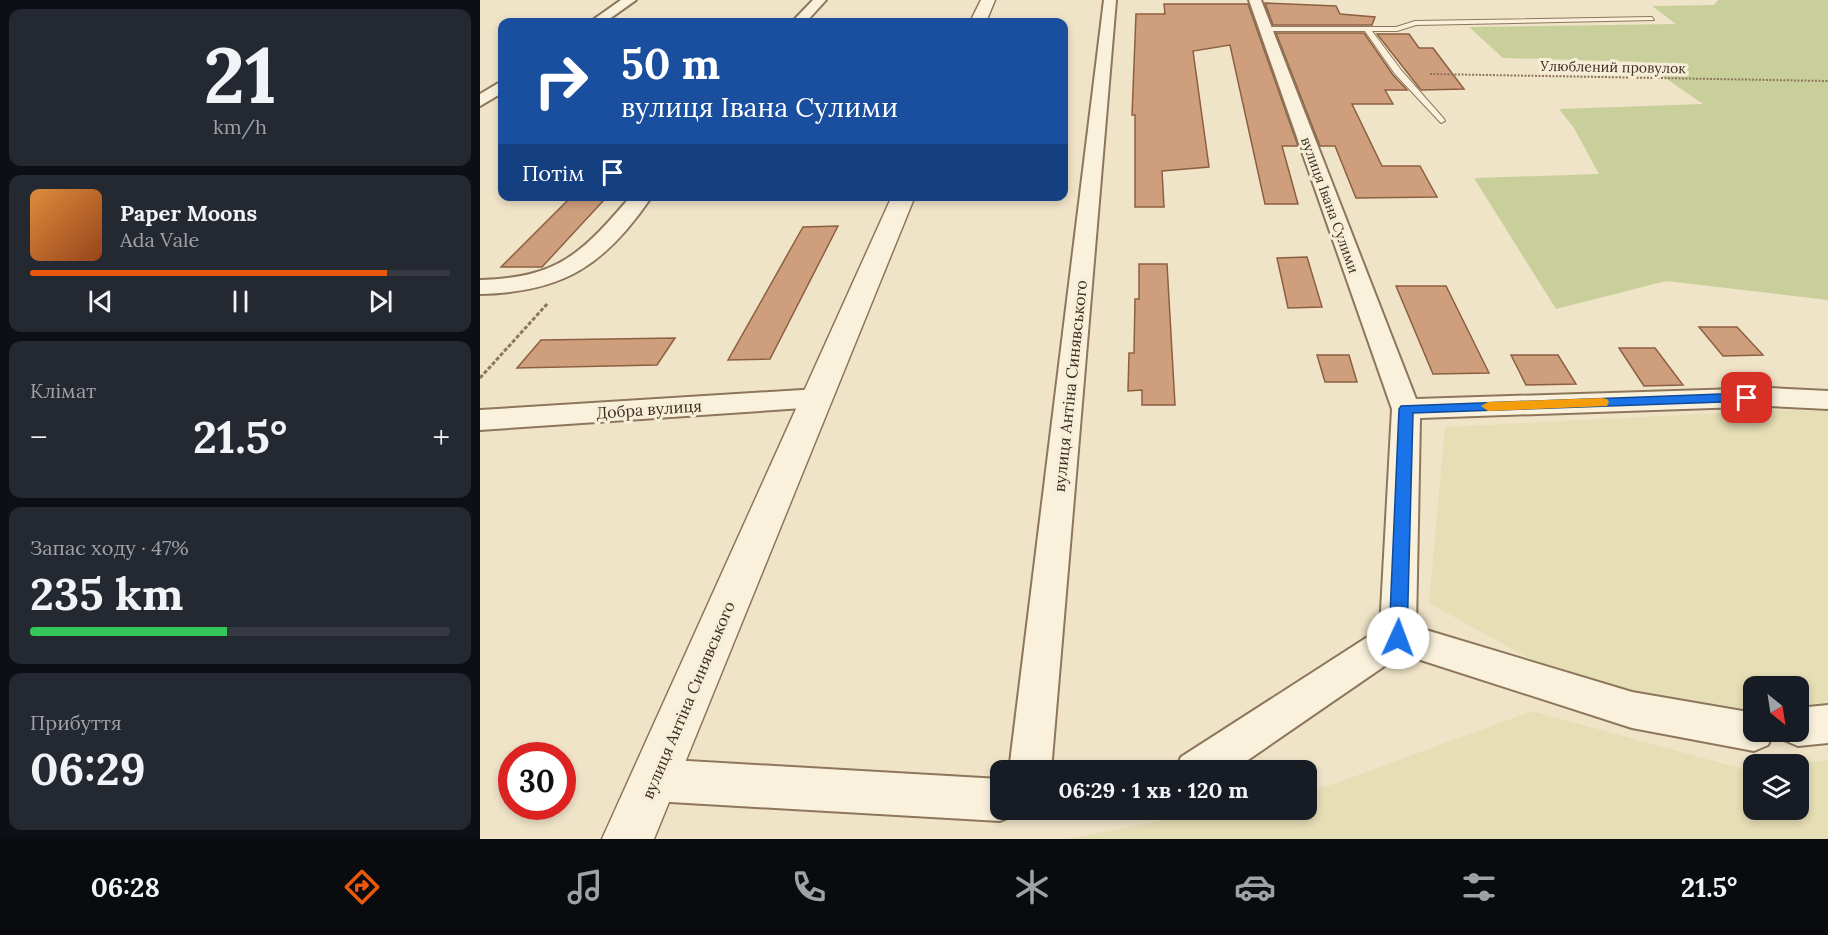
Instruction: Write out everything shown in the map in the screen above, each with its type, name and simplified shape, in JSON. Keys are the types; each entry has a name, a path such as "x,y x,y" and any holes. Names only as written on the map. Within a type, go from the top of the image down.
{"street":[{"path":"603,18 630,0"},
{"path":"804,18 820,0"},
{"path":"980,18 988,0"},
{"name":"вулиця Антіна Синявського","path":"1031,760 1110,0"},
{"name":"вулиця Івана Сулими","path":"1255,0 1406,409 1398,638"},
{"path":"480,101 498,89"},
{"path":"480,287 547,279 565,270 588,255 637,201"},
{"name":"вулиця Антіна Синявського","path":"628,839 902,201"},
{"path":"1406,409 1770,397 1828,400"},
{"name":"Добра вулиця","path":"480,420 818,398"},
{"path":"1213,760 1398,638 1632,710 1743,730"},
{"path":"1809,726 1828,724"},
{"path":"653,780 990,799"}],"lane":[{"path":"1266,29 1368,30 1397,29 1415,23 1652,20"},
{"path":"1368,30 1398,72 1441,122"}],"path":[{"name":"Улюблений провулок","path":"1398,72 1828,81"},
{"path":"480,378 550,301 565,270"}],"shaded area":[{"path":"1780,410 1828,411 1828,712 1809,713 1809,676 1743,676 1743,715 1564,678 1429,603 1445,427"},
{"path":"1532,711 1743,769 1743,820 1809,820 1809,762 1828,760 1828,839 1068,839 1164,820 1317,820 1317,788 1331,785"}],"green space":[{"path":"1718,0 1828,0 1828,300 1666,281 1556,309 1474,178 1599,174 1574,128 1559,109 1703,104 1642,62 1503,58 1469,27 1676,24 1652,6 1714,5"}],"building":[{"path":"1265,3 1336,6 1340,14 1375,17 1372,25 1273,25"},
{"path":"1164,4 1248,4 1298,146 1282,146 1298,204 1265,204 1230,45 1193,51 1209,167 1162,171 1164,207 1135,207 1135,115 1132,115 1136,14 1165,14"},
{"path":"1276,33 1364,33 1393,75 1407,90 1385,90 1393,104 1352,104 1382,166 1420,166 1437,197 1356,198 1335,146 1320,146"},
{"path":"1377,34 1409,34 1419,48 1433,48 1464,89 1421,90"},
{"path":"567,201 603,201 542,267 501,267"},
{"path":"838,226 770,359 728,360 803,227"},
{"path":"1307,257 1322,307 1288,308 1277,258"},
{"path":"1139,264 1167,264 1175,405 1142,405 1142,390 1128,391 1129,353 1134,353 1135,299 1139,299"},
{"path":"1396,286 1446,286 1489,373 1433,374"},
{"path":"1699,327 1737,327 1763,355 1723,356"},
{"path":"675,338 657,365 517,368 541,340"},
{"path":"1619,348 1655,348 1683,385 1644,386"},
{"path":"1317,355 1349,355 1357,382 1325,382"},
{"path":"1511,355 1558,355 1576,384 1526,385"}],"slow traffic":[{"path":"1488,406 1602,402"}],"route":[{"path":"1398,638 1406,409 1747,398"}]}
